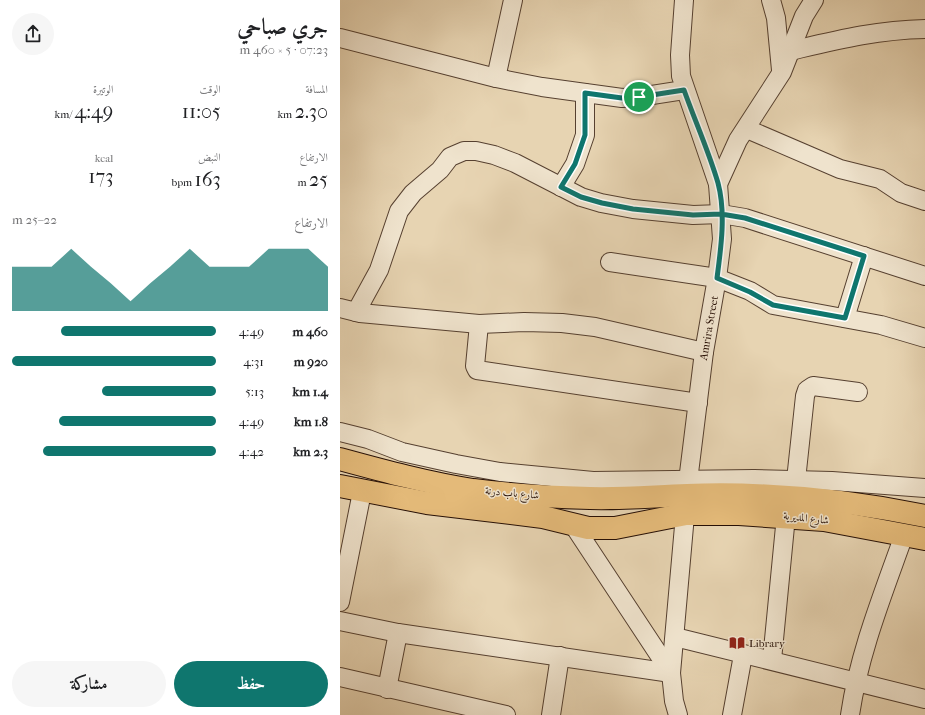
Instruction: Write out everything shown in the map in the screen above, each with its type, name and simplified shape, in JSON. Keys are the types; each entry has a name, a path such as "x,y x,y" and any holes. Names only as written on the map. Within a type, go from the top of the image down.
{"main road":[{"name":"شارع باب درنة","path":"340,459 433,482 474,490 589,498 687,496"},
{"name":"شارع باب درنة","path":"340,486 362,492 427,503 543,517 574,526 601,529 615,528 687,496"},
{"name":"شارع المديرية","path":"687,496 786,516 854,524 925,539"},
{"name":"شارع المديرية","path":"687,496 799,497 849,503 925,516"}],"street":[{"path":"496,78 513,0"},
{"name":"Amrira Street","path":"678,715 674,701 672,673 687,496 704,352 717,278 722,238 718,184 684,90 681,76 680,55 684,0"},
{"path":"772,0 776,18 782,72"},
{"path":"718,184 730,155 782,72 804,16 814,0"},
{"path":"790,51 864,33 899,29 925,29"},
{"path":"340,38 496,78 585,93 622,98 684,90"},
{"path":"561,187 575,164 585,135 585,93"},
{"path":"746,129 840,169 880,179 901,193 925,201"},
{"path":"348,310 379,270 399,211 413,193 440,170 450,157 464,151 494,155 515,163 581,197 602,203 633,209 693,215 721,214 745,218 925,276"},
{"path":"845,318 864,256"},
{"path":"610,262 717,278 750,292 773,305 845,318 925,338"},
{"path":"348,310 479,324 524,322 595,327 704,352"},
{"path":"479,324 474,366 477,370 698,403"},
{"path":"796,480 805,396 807,390 813,386 858,392"},
{"path":"340,432 368,439 402,452 456,464 500,472 593,481 687,496 796,480 925,488"},
{"path":"340,602 362,492"},
{"path":"772,660 786,516"},
{"path":"574,526 672,673"},
{"path":"850,715 855,682 868,635 904,535"},
{"path":"340,621 398,632 672,673"},
{"path":"387,689 398,632"},
{"path":"675,637 925,699"},
{"path":"732,715 743,655"},
{"path":"551,715 560,656"},
{"path":"340,677 387,689 446,709 506,715"}],"place":[{"name":"Library","path":"737,643"}],"route":[{"path":"639,97 622,98 585,93 585,135 575,164 561,187 581,197 633,209 693,215 721,214 745,218 864,256 845,318 773,305 750,292 717,278 722,238 721,214 718,184 684,90 639,97"}]}
